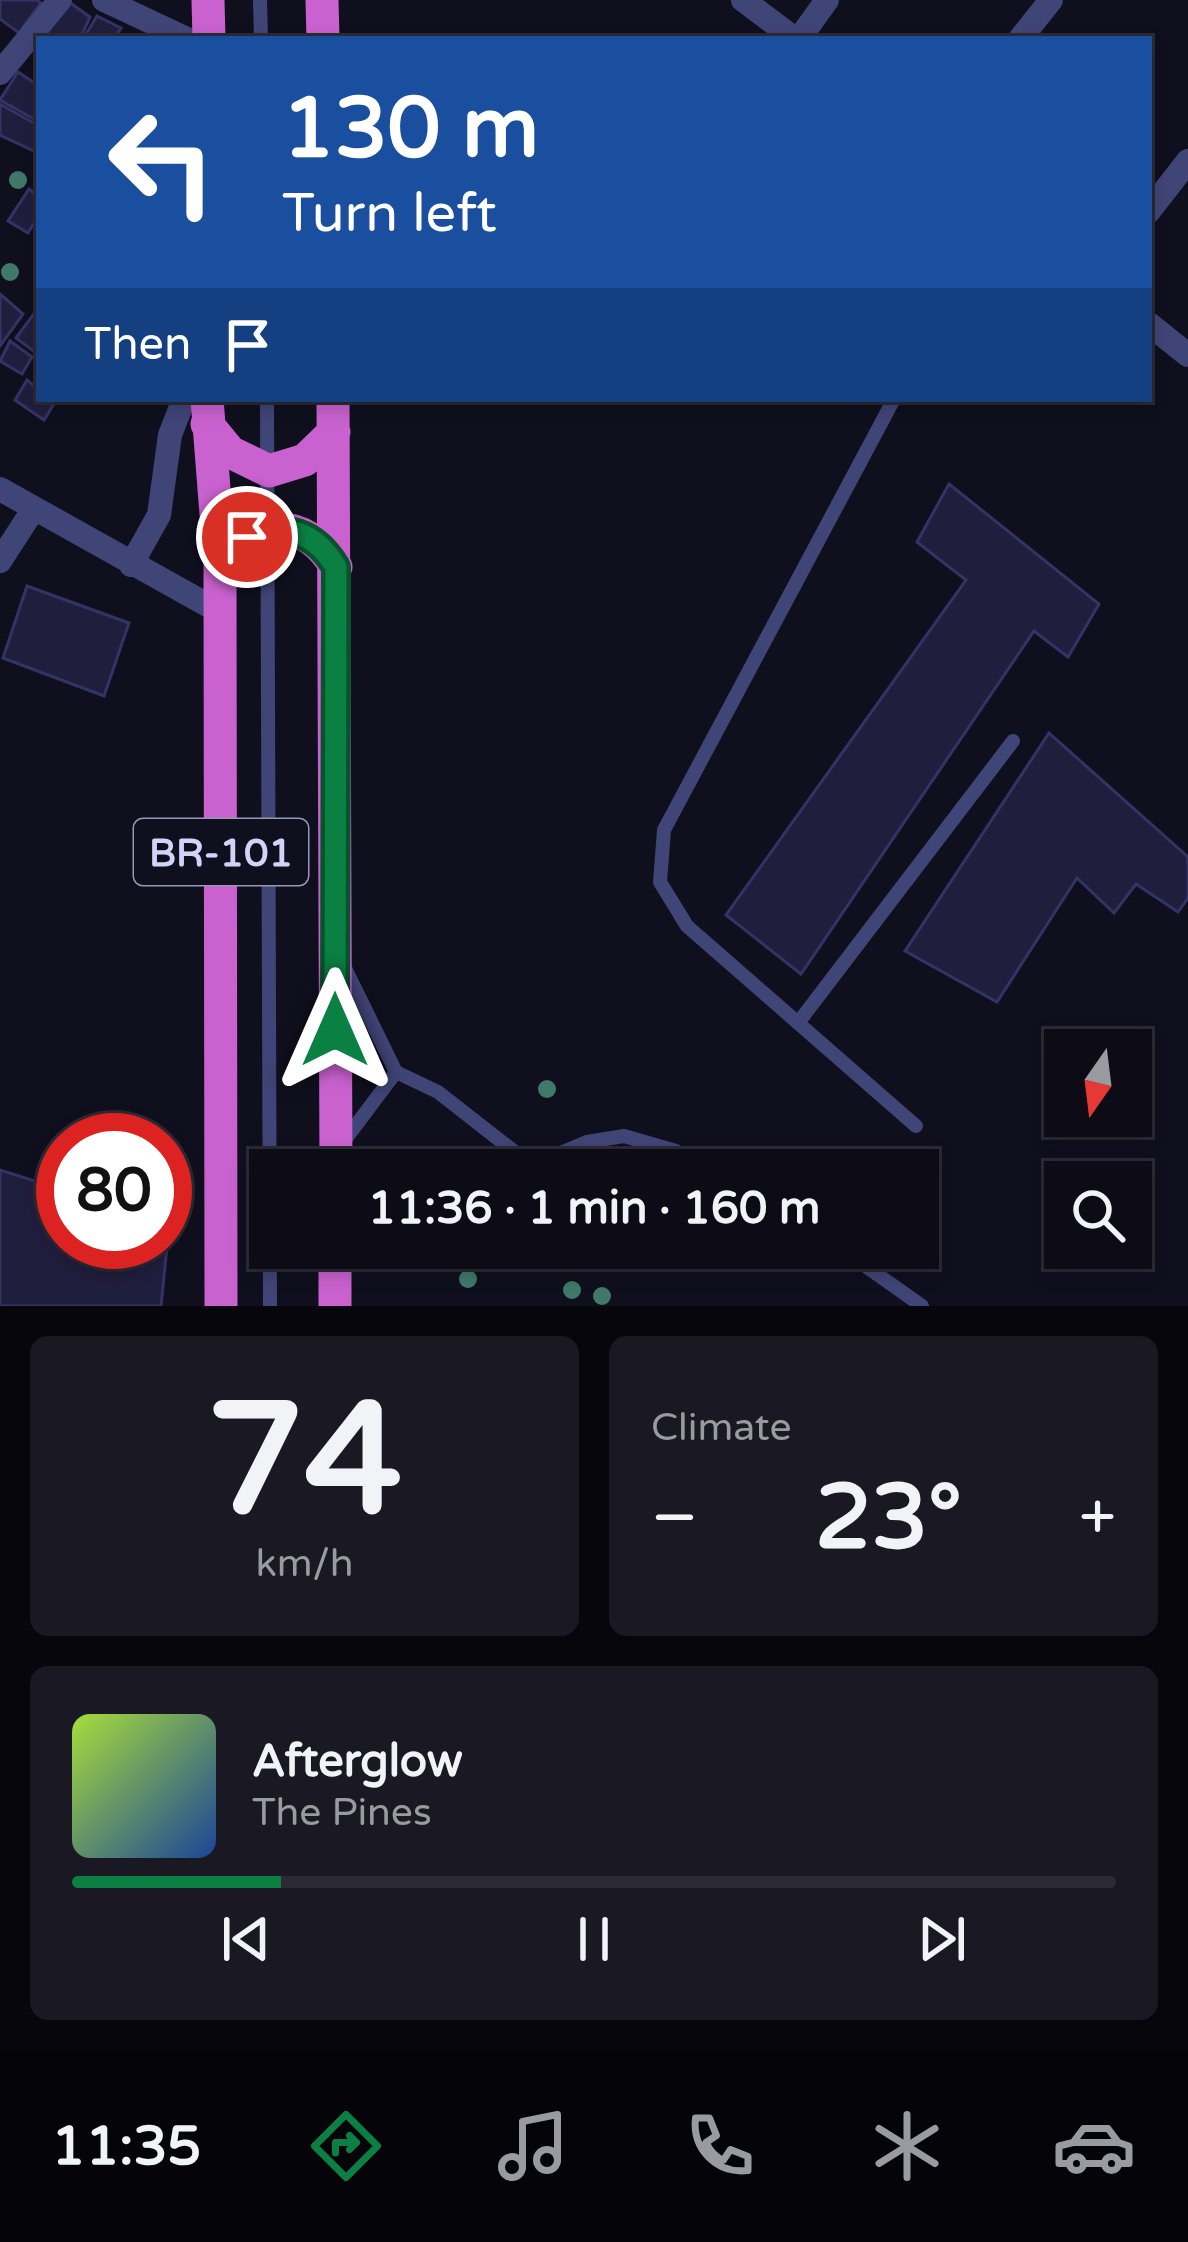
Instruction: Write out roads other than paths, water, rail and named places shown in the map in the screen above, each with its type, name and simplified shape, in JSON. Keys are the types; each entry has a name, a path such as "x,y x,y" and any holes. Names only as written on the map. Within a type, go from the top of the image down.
{"highway":[{"path":"208,0 208,36"},
{"path":"322,0 323,36"},
{"path":"207,412 230,452 269,471 305,460 333,416"},
{"name":"BR-101","path":"207,412 220,565 221,1306"},
{"name":"BR-101","path":"333,416 336,1149"},
{"path":"220,565 235,545 270,528 300,532 321,542 336,567"},
{"path":"335,1269 335,1306"}],"street":[{"path":"0,73 60,0"},
{"path":"104,0 181,36"},
{"path":"743,0 793,36"},
{"path":"799,36 827,0"},
{"path":"1022,36 1051,0"},
{"path":"1152,208 1188,160"},
{"path":"1152,326 1188,355"},
{"path":"131,565 159,515 170,435 183,402"},
{"path":"0,489 220,612"},
{"path":"0,561 33,510"}],"lane":[{"path":"260,0 261,36"},
{"path":"267,402 270,1306"},
{"path":"892,402 664,830 661,882 687,926 916,1126"},
{"path":"798,1023 1013,741"},
{"path":"335,949 396,1072 439,1092 511,1149"},
{"path":"344,1149 396,1072"},
{"path":"570,1149 624,1136 669,1149"},
{"path":"870,1269 922,1306"}]}
